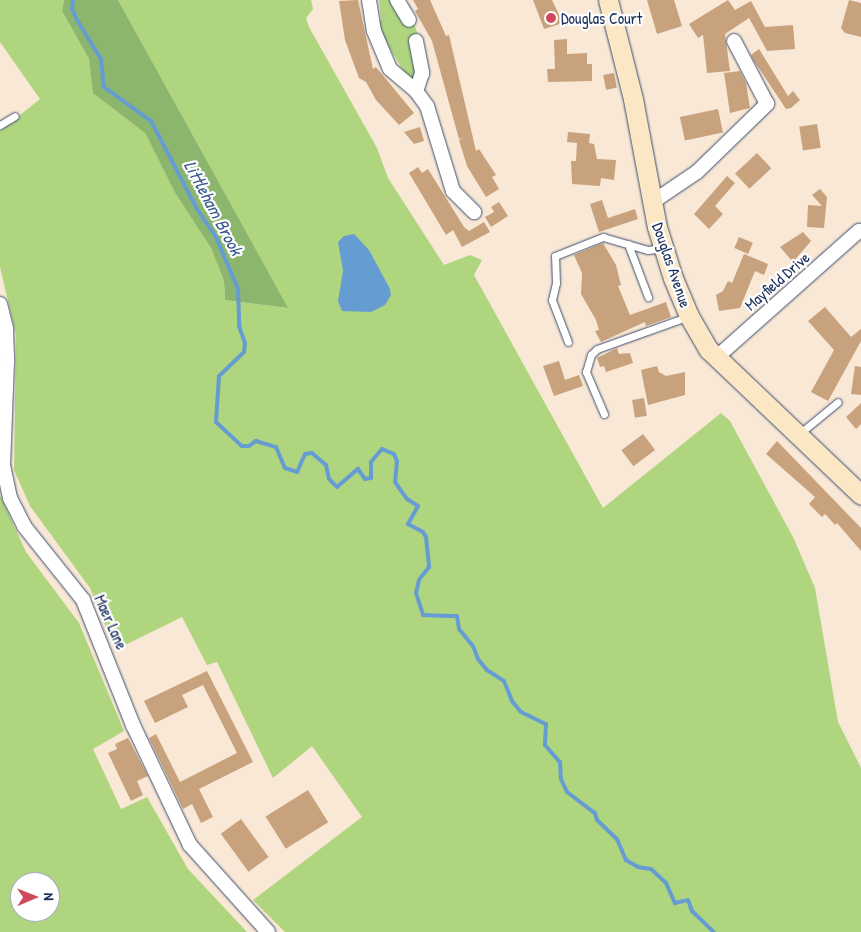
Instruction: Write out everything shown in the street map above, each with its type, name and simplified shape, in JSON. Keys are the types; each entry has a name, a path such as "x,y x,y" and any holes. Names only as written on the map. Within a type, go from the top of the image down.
{"street":[{"path":"369,0 374,31 390,69 416,92 432,120 453,191 474,212"},
{"path":"397,0 409,20"},
{"name":"Douglas Avenue","path":"608,0 633,99 651,203 663,248 689,316 709,350 860,492"},
{"path":"651,203 698,172 767,104 734,40"},
{"path":"416,41 422,73 416,92"},
{"name":"Mayfield Drive","path":"717,357 859,231"},
{"name":"Maer Lane","path":"0,304 6,328 7,362 3,465 10,498 24,526 83,600 133,725 190,844 268,932"}],"lane":[{"path":"0,125 15,116"},
{"path":"568,342 552,300 556,283 555,256 603,237 648,250 663,248"},
{"path":"628,244 648,297"},
{"path":"604,414 586,372 591,355 597,349 689,316"},
{"path":"798,435 838,402"}],"green space":[{"path":"0,0 64,0 62,11 89,59 94,93 145,133 175,193 211,248 224,281 225,300 287,308 118,0 311,0 313,9 306,18 309,27 377,148 388,178 444,265 470,255 482,260 474,275 603,508 721,413 730,421 794,539 815,588 838,722 861,768 861,932 285,932 253,900 362,817 312,746 273,778 217,662 207,665 182,617 115,650 90,588 30,506 14,470 16,335 0,267 0,131 40,99 0,42"},
{"path":"64,0 118,0 288,308 225,300 224,281 211,248 175,193 145,133 93,93 89,59 62,11"},
{"path":"379,0 391,0 414,22 418,36 417,81 404,79 404,72 388,45 384,44 377,24 381,20"},
{"path":"0,495 26,552 79,623 124,731 93,749 121,809 147,797 188,869 247,932 0,932"}],"water":[{"path":"354,234 369,250 390,289 391,295 385,305 371,312 342,311 338,301 343,271 338,242 344,236"}],"building":[{"path":"358,0 373,69 376,67 414,113 399,125 376,100 366,82 359,78 345,40 339,1"},
{"path":"413,0 430,0 446,36 449,35 476,151 479,149 496,175 492,177 499,189 486,197 467,166 459,140 464,137 459,139 432,41 415,11 418,9"},
{"name":"Douglas Court","path":"533,0 552,0 563,23 544,29"},
{"path":"647,0 674,0 682,26 657,34"},
{"path":"728,0 735,10 751,1 765,27 793,25 795,49 767,51 749,18 725,34 730,71 707,73 703,35 698,38 689,24"},
{"path":"849,0 861,3 861,37 845,33 841,28"},
{"path":"567,39 567,54 587,53 587,64 592,64 592,81 548,82 547,69 555,69 554,40"},
{"path":"759,49 788,96 793,91 800,100 791,108 786,109 754,61 751,55"},
{"path":"740,71 746,83 750,108 730,113 724,73"},
{"path":"614,73 617,88 606,90 603,75"},
{"path":"718,109 723,132 685,141 680,117"},
{"path":"817,124 821,148 803,151 799,127"},
{"path":"420,127 424,141 414,144 404,132"},
{"path":"568,132 590,134 589,143 594,144 597,159 616,160 614,180 601,178 600,186 572,184 571,161 576,161 577,143 567,142"},
{"path":"757,153 771,168 749,189 735,173"},
{"path":"418,167 422,173 428,169 464,227 469,231 484,222 490,232 462,247 453,230 446,235 409,173"},
{"path":"727,176 735,183 715,206 723,214 709,229 694,214"},
{"path":"820,189 827,197 824,228 807,227 808,205 822,206 812,195"},
{"path":"602,200 608,218 635,209 638,219 599,232 590,204"},
{"path":"499,202 508,216 491,227 485,217 494,212 491,207"},
{"path":"803,232 811,241 793,262 780,247"},
{"path":"739,237 753,243 748,254 734,248"},
{"path":"603,243 616,265 621,285 618,286 630,315 666,302 671,317 646,326 645,322 601,342 595,331 599,330 596,320 581,294 582,273 574,255"},
{"path":"744,254 768,264 764,275 755,271 740,308 719,311 716,295 723,291 728,281 732,283"},
{"path":"825,307 851,337 861,329 861,341 828,401 811,392 834,350 808,321"},
{"path":"617,348 619,354 630,353 633,363 606,372 604,366 600,367 597,358"},
{"path":"559,361 565,380 579,375 583,386 554,396 543,366"},
{"path":"657,366 659,372 666,376 685,372 685,395 648,405 641,370"},
{"path":"855,366 861,367 861,395 851,394"},
{"path":"644,398 647,416 635,418 632,400"},
{"path":"861,403 861,424 856,429 846,417"},
{"path":"643,434 655,450 633,466 621,450"},
{"path":"777,441 861,528 861,551 837,523 835,525 825,514 822,517 809,504 815,497 766,454"},
{"path":"207,671 253,762 199,789 213,817 201,823 192,804 183,809 149,738 156,734 180,782 237,753 203,685 182,695 188,707 155,723 144,701"},
{"path":"128,738 148,776 137,781 143,795 131,801 108,753 117,749 115,744"},
{"path":"308,790 328,822 286,849 266,816"},
{"path":"241,819 269,857 248,872 221,834"}],"waterway":[{"name":"Littleham Brook","path":"73,0 72,9 77,20 101,59 104,87 151,121 197,209 216,237 238,289 239,326 245,343 244,352 219,376 216,422 242,446 249,446 256,441 276,447 285,468 297,472 305,454 312,453 326,465 329,479 337,487 358,469 365,479 371,478 371,462 382,449 394,454 397,461 395,482 407,499 418,506 408,524 423,532 426,537 429,567 419,580 416,593 423,615 457,616 459,629 473,646 478,659 487,670 504,681 512,701 521,712 546,724 545,745 560,762 561,779 567,792 595,813 597,820 617,839 626,860 638,867 651,869 666,883 675,903 688,900 692,911 714,932"}],"place":[{"name":"Douglas Court","path":"551,18"}]}
